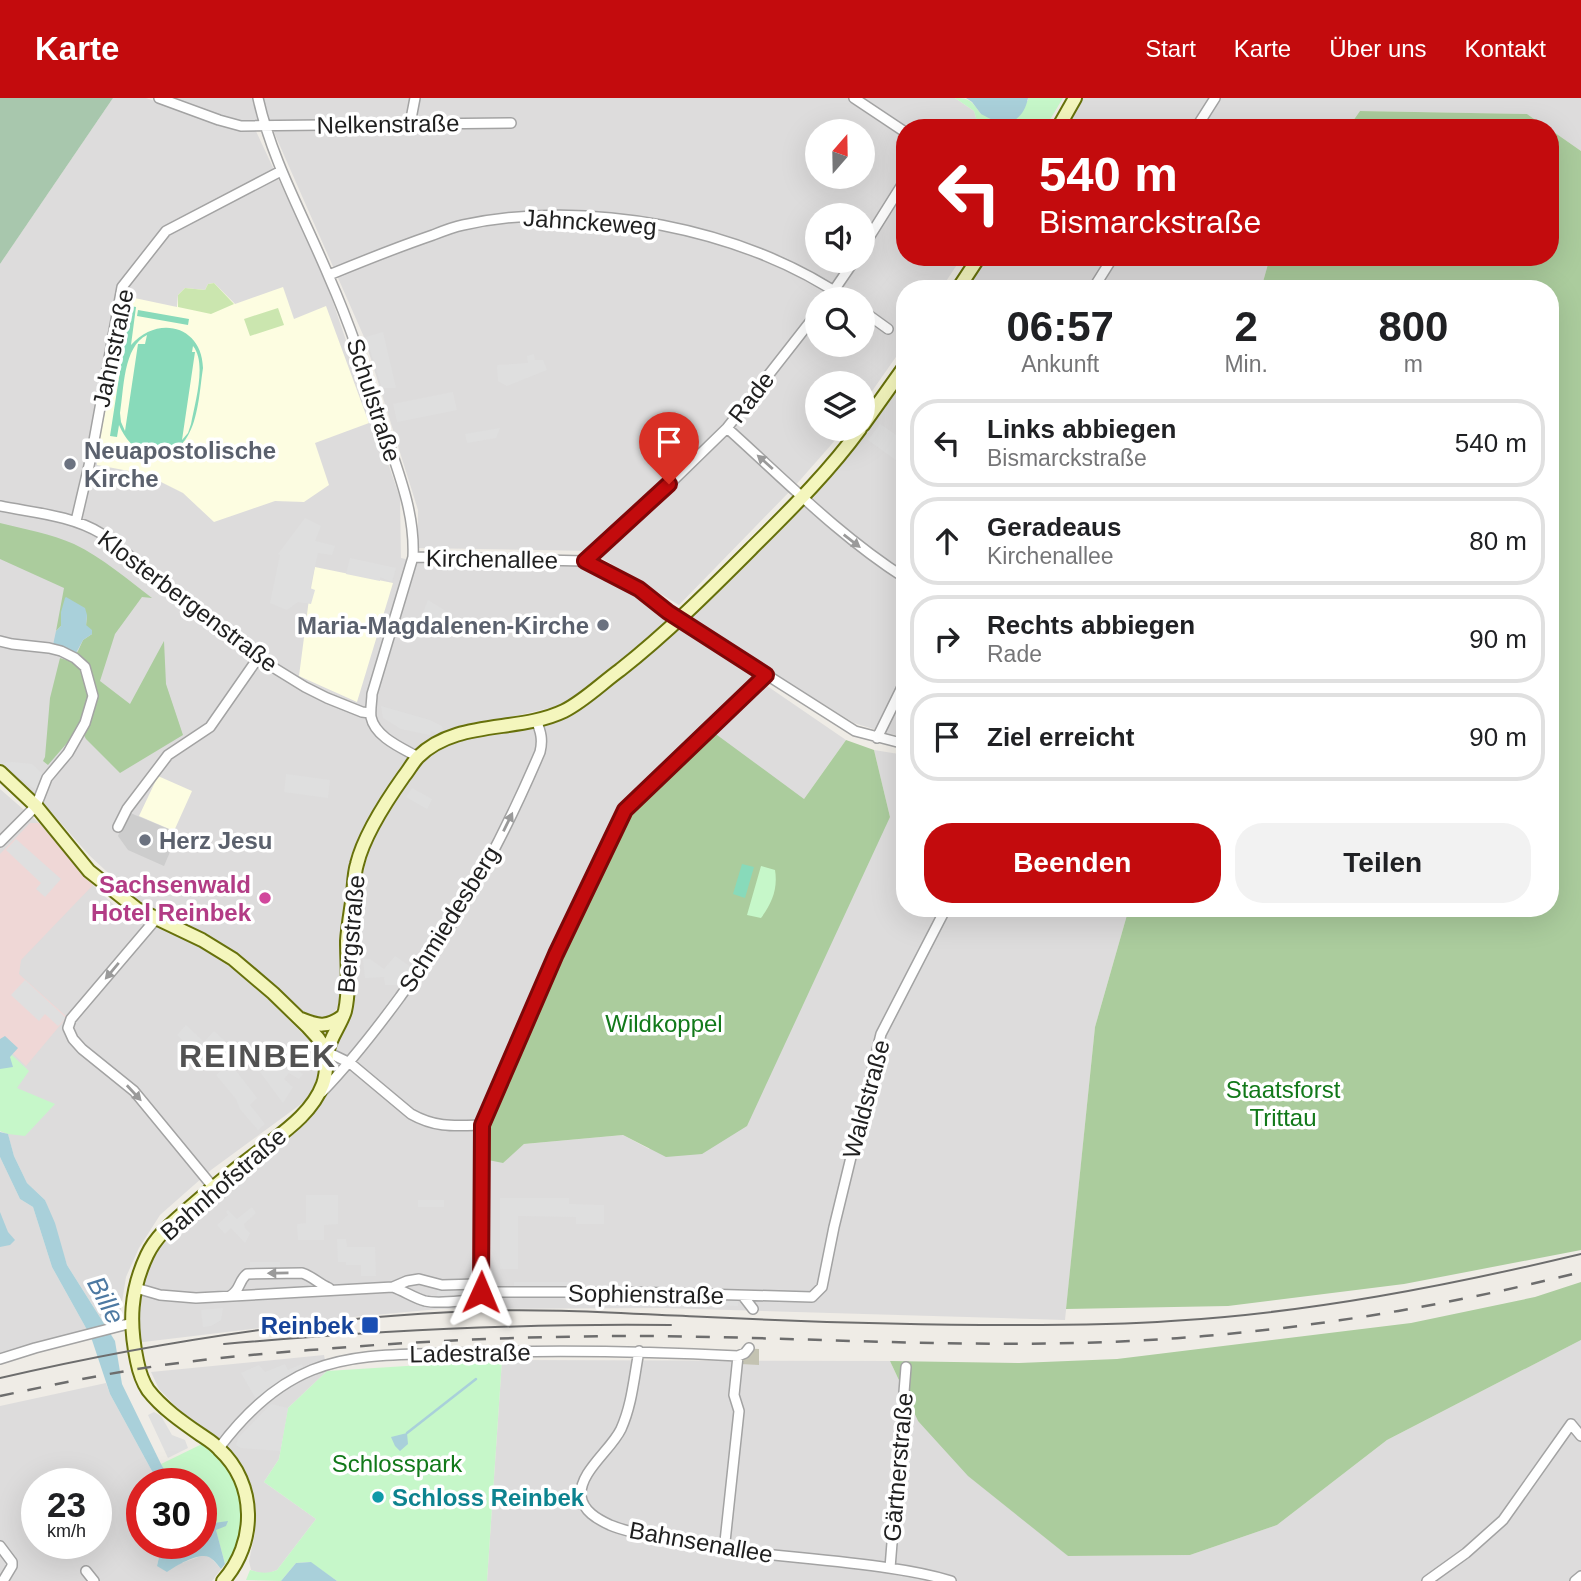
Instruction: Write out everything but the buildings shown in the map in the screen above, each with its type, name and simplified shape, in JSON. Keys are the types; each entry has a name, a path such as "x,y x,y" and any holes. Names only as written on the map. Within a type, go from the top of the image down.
{"main road":[{"path":"1063,119 1075,98"},
{"path":"875,408 896,378"},
{"path":"418,757 440,741 486,728 536,720 574,705 705,596 803,497 851,441"},
{"name":"Bergstraße","path":"327,1052 345,1009 348,938 356,864 372,828 395,788 418,757"},
{"path":"0,772 36,806 89,871 137,909 202,940 233,959 303,1022 327,1052"},
{"name":"Bergstraße","path":"303,1022 327,1025 343,1016"},
{"path":"303,1022 325,1037 334,1035"},
{"name":"Bahnhofstraße","path":"223,1581 238,1561 244,1545 249,1521 246,1489 234,1466 219,1448 169,1412 150,1392 140,1373 133,1340 131,1312 145,1260 156,1241 213,1187 302,1116 316,1099 326,1074 327,1052"}],"street":[{"name":"Nelkenstraße","path":"159,98 241,126 511,122"},
{"name":"Schulstraße","path":"258,98 264,126 281,170 329,275 362,359 405,491 414,539 413,557 372,694 370,713"},
{"path":"410,124 415,98"},
{"path":"854,98 896,126"},
{"path":"1202,119 1215,98"},
{"name":"Jahnstraße","path":"76,521 91,457 122,286 166,231 281,170"},
{"path":"875,228 896,194"},
{"name":"Jahnckeweg","path":"329,275 462,225 513,217 554,215 642,221 691,232 762,255 798,271 820,287"},
{"path":"875,320 888,329"},
{"name":"Rade","path":"585,561 650,503 727,428 805,328"},
{"path":"727,428 845,536 896,572"},
{"name":"Klosterbergenstraße","path":"0,506 76,521 102,534 258,658 304,687 370,713"},
{"name":"Kirchenallee","path":"413,557 585,561 639,589 668,612 855,732 896,742"},
{"path":"0,641 49,648 68,654 85,667 93,696 85,723 68,752 47,778 36,806 0,842"},
{"path":"118,827 127,809 168,755 210,727 258,658"},
{"path":"481,1292 482,1125 556,954 625,810 766,675"},
{"path":"877,738 896,699"},
{"path":"370,713 379,732 418,757"},
{"name":"Schmiedesberg","path":"316,1099 350,1063 449,929 500,838 540,752 542,734 536,720"},
{"name":"Waldstraße","path":"812,1297 822,1287 881,1034 941,917"},
{"path":"156,919 71,1019 68,1028 82,1049 134,1091 213,1187"},
{"path":"327,1052 350,1063 418,1119 445,1126 482,1125"},
{"name":"Sophienstraße","path":"229,1297 237,1291 247,1274 302,1273 319,1284 336,1289"},
{"name":"Sophienstraße","path":"393,1287 419,1279 442,1285 477,1284 481,1292"},
{"name":"Sophienstraße","path":"136,1288 150,1293 196,1298 393,1287 429,1302 471,1300 477,1298 481,1292"},
{"name":"Sophienstraße","path":"481,1292 631,1292 812,1297"},
{"path":"743,1296 753,1309"},
{"path":"0,1359 132,1323"},
{"path":"724,1550 739,1411 734,1395 737,1356 749,1348"},
{"name":"Ladestraße","path":"219,1448 247,1416 278,1390 311,1371 341,1360 485,1352 639,1351 737,1356"},
{"name":"Bahnsenallee","path":"639,1351 629,1408 620,1431 589,1472 582,1487 581,1498 585,1508 601,1520 627,1530 724,1550 890,1568 951,1581"},
{"name":"Gärtnerstraße","path":"890,1568 906,1367"},
{"path":"1427,1581 1503,1520 1571,1424 1581,1436"},
{"path":"0,1546 12,1562 3,1581"},
{"path":"86,1571 94,1581"},
{"path":"1575,1581 1581,1576"}],"shaded area":[{"path":"0,98 113,98 0,264"},
{"path":"113,98 146,98 237,129 255,129 325,279 400,498 401,558 415,561 575,566 608,577 670,618 641,649 571,703 451,733 424,745 398,770 370,816 351,855 339,1006 327,1021 305,1018 210,938 137,900 89,855 37,796 0,764 0,264"},
{"path":"174,98 848,98 896,130 896,266 956,266 947,280 896,280 896,357 875,387 875,371 805,371 805,441 834,441 794,487 679,605 590,551 418,548 418,510 364,337 269,121 236,121"},
{"path":"861,98 955,98 974,111 976,119 896,119 896,122"},
{"path":"1075,98 1581,98 1581,151 1559,136 1559,119 1534,119 1527,114 1360,111 1354,119 1063,119"},
{"path":"975,266 1267,266 1264,280 966,280"},
{"path":"214,283 235,304 283,287 294,319 326,306 369,423 315,443 329,485 304,502 275,501 214,522 183,493 145,474 97,465 97,453 125,296 177,307 178,295 185,288 205,290 208,284"},
{"path":"383,332 396,388 382,388 366,337"},
{"path":"534,354 535,360 543,360 547,370 507,386 498,381 497,365 528,363 527,356"},
{"path":"896,387 896,735 854,723 687,620 814,497 856,441 875,441 875,415"},
{"path":"453,392 457,410 397,422 393,404"},
{"path":"880,424 896,435 896,460 869,441 875,441 875,431"},
{"path":"500,428 496,438 467,443 465,434"},
{"path":"305,518 321,526 315,541 335,546 332,555 318,553 310,588 315,590 311,604 298,602 287,610 270,603 280,555 278,554"},
{"path":"350,558 396,568 392,582 380,577 380,581 346,574"},
{"path":"315,567 393,583 357,702 299,676"},
{"path":"428,600 446,611 441,623 422,615"},
{"path":"681,627 846,740 804,799 503,1162 524,1144 623,1135 649,1149 890,817 874,750 896,754 896,917 1126,917 1095,1027 1065,1320 664,1308 439,1309 135,1343 136,1313 149,1259 213,1193 315,1107 332,1048 349,1010 354,931 369,842 419,760 441,743 575,711"},
{"path":"381,706 430,720 442,726 444,734 437,738 435,732 431,731 430,735 401,729 383,718"},
{"path":"0,763 32,764 47,778 41,794"},
{"path":"286,774 330,780 328,798 284,792"},
{"path":"158,776 192,791 174,831 139,816"},
{"path":"412,788 432,799 427,809 406,797"},
{"path":"0,789 39,823 116,907 200,947 248,979 316,1047 318,1076 308,1099 211,1170 160,1215 139,1248 126,1277 119,1321 105,1325 67,1265 45,1200 27,1183 14,1156 8,1135 0,1131"},
{"path":"128,812 178,833 164,866 128,850 118,836"},
{"path":"30,823 39,823 93,885 21,960 19,974 67,1017 26,1066 0,1041 0,854"},
{"path":"16,839 61,879 45,897 36,889 41,883 6,850"},
{"path":"395,956 411,967 398,985 385,985 384,977 365,978 363,959 370,959 384,969"},
{"path":"25,980 66,1018 58,1026 45,1014 39,1021 11,995"},
{"path":"186,1025 204,1042 214,1031 229,1045 209,1066 177,1035"},
{"path":"275,1058 283,1070 290,1066 303,1074 299,1079 289,1073 284,1079 293,1087 283,1103 260,1072"},
{"path":"230,1063 257,1098 250,1105 265,1124 258,1130 216,1075"},
{"path":"0,1157 20,1199 33,1207 52,1267 91,1337 0,1362"},
{"path":"306,1195 338,1195 338,1224 324,1225 324,1240 298,1240 297,1224 306,1223"},
{"path":"500,1198 569,1198 569,1204 604,1205 604,1224 576,1224 576,1217 518,1216 518,1269 500,1269"},
{"path":"418,1200 444,1200 444,1207 418,1207"},
{"path":"252,1207 256,1213 244,1224 250,1233 245,1243 231,1228 225,1234 217,1225 228,1215 228,1210 237,1219"},
{"path":"337,1239 346,1239 347,1247 375,1247 376,1276 361,1276 361,1265 338,1262"},
{"path":"250,1262 280,1262 280,1269 250,1269"},
{"path":"514,1282 574,1282 574,1290 514,1289"},
{"path":"439,1287 477,1288 470,1298 436,1298"},
{"path":"662,1296 738,1300 738,1306 662,1302"},
{"path":"223,1308 221,1320 203,1327 201,1310"},
{"path":"1581,1340 1581,1581 487,1581 502,1360 890,1361 918,1421 1068,1556 1190,1555 1277,1525 1387,1440"},
{"path":"741,1348 759,1349 759,1365 741,1364"},
{"path":"324,1355 327,1371 288,1408 279,1459 264,1482 316,1519 277,1570 260,1573 251,1570 249,1561 255,1533 254,1510 245,1474 221,1440 184,1415 159,1389 151,1372"},
{"path":"285,1364 288,1370 302,1364 304,1370 256,1399 241,1373 259,1365 265,1372"},
{"path":"106,1383 150,1468 126,1468 126,1559 159,1559 157,1566 176,1565 193,1559 212,1559 221,1569 212,1581 0,1581 0,1406"},
{"path":"271,1404 288,1408 280,1451 241,1448 236,1445 238,1438"},
{"path":"154,1412 161,1416 172,1435 185,1440 188,1448 168,1458 148,1415"}],"green space":[{"path":"955,98 971,102 981,114 1028,101 1028,98 1063,98 1050,119 976,119 974,111"},
{"path":"1360,111 1527,114 1534,119 1354,119"},
{"name":"Staatsforst Trittau","path":"1559,136 1581,151 1581,1250 1404,1284 1228,1306 1066,1309 1095,1027 1126,917 1559,917 1559,280 1264,280 1267,266 1559,266"},
{"path":"214,283 234,304 211,314 178,307 178,295 185,288 205,290 208,284"},
{"path":"130,306 136,307 131,345 153,330 165,328 187,334 195,342 201,353 203,368 197,411 187,438 178,448 166,453 150,453 135,447 119,425 117,437 110,436","holes":["147,335 145,344 138,344 125,431 120,413 126,370 133,349 139,341","193,346 199,362 199,383 191,424 182,440 195,352 192,352"]},
{"path":"278,308 284,325 250,336 244,319"},
{"path":"138,310 189,319 188,325 137,316"},
{"path":"0,523 74,544 105,562 152,598 142,597 115,634 100,681 130,704 164,641 166,684 183,735 120,773 86,739 80,728 48,765 43,761 50,698 60,658 70,661 83,640 92,634 86,626 87,615 61,612 61,626 56,631 64,588 0,559"},
{"name":"Wildkoppel","path":"713,732 804,799 846,740 874,750 890,817 747,1126 702,1154 666,1157 623,1135 524,1144 503,1163 488,1160 489,1119 629,814"},
{"path":"742,864 754,867 745,898 733,894"},
{"path":"761,866 775,870 776,883 768,907 761,918 747,915"},
{"path":"0,1044 29,1071 17,1088 55,1104 25,1136 0,1131"},
{"path":"1581,1282 1581,1340 1387,1440 1277,1525 1190,1555 1068,1556 968,1476 918,1421 890,1361 1019,1363 1117,1359 1411,1323 1535,1297"},
{"name":"Schlosspark","path":"502,1360 487,1581 337,1581 310,1562 296,1563 281,1581 246,1580 250,1570 264,1573 277,1570 316,1519 264,1482 279,1459 288,1408 327,1371"},
{"path":"202,1444 220,1459 229,1472 238,1489 242,1507 236,1550 225,1564 217,1534 217,1468 163,1468 161,1464"}],"water":[{"path":"966,98 1028,98 1025,108 1015,119 991,119 981,114"},
{"path":"66,597 85,608 86,625 92,630 92,634 83,640 76,653 53,645 56,631 61,626 61,612"},
{"path":"5,1036 18,1048 10,1057 13,1067 0,1069 0,1039"},
{"path":"0,1132 8,1134 14,1156 27,1183 45,1200 67,1265 115,1341 122,1384 163,1468 150,1468 110,1394 91,1337 52,1267 33,1207 20,1199 0,1157"},
{"path":"0,1212 8,1232 15,1240 10,1245 0,1247"},
{"path":"407,1433 408,1444 400,1451 391,1437"},
{"path":"228,1521 226,1526 217,1530 217,1523"},
{"path":"217,1534 225,1564 221,1569 212,1559 217,1559"},
{"path":"159,1559 190,1559 167,1572 157,1566"},
{"path":"311,1562 337,1581 281,1581 296,1563"}],"waterway":[{"path":"407,1433 476,1379"}],"tram line":[{"path":"0,1378 117,1353 236,1333 355,1319 475,1311 562,1311 821,1322 973,1325 1111,1324 1222,1317 1326,1305 1480,1277 1581,1254"},
{"path":"224,1344 448,1329 671,1325"}],"railway":[{"path":"0,1396 157,1366 282,1352 444,1341 644,1336 1049,1344 1167,1339 1286,1327 1405,1310 1581,1272"}],"place":[{"name":"Neuapostolische Kirche","path":"70,464"},
{"name":"Maria-Magdalenen-Kirche","path":"603,625"},
{"name":"Herz Jesu","path":"145,840"},
{"name":"Sachsenwald Hotel Reinbek","path":"265,898"},
{"name":"Reinbek","path":"370,1325"},
{"name":"Schloss Reinbek","path":"378,1497"}],"district":[{"name":"REINBEK","path":"258,1056"}],"route":[{"path":"481,1292 482,1125 556,954 625,810 766,675 668,612 639,589 585,561 669,484"}],"water label":[{"name":"Bille","path":"106,1300"}]}
